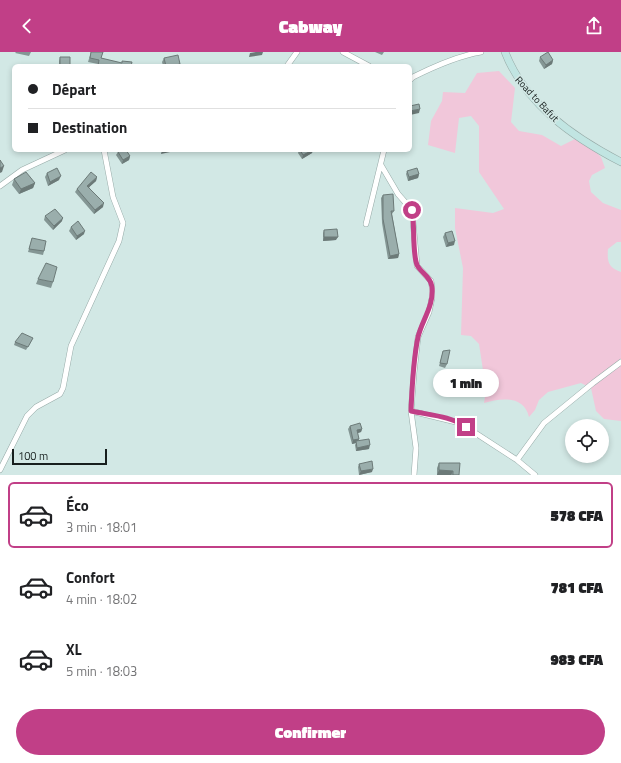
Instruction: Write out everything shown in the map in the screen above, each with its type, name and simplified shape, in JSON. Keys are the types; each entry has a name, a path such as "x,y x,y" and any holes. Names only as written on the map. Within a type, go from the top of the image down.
{"street":[{"path":"288,64 297,52"},
{"path":"343,52 365,64"},
{"path":"412,77 443,62 481,52"},
{"name":"Road to Bafut","path":"505,52 514,73 523,86 553,118 586,142 621,162"},
{"path":"0,186 22,170 61,152"},
{"path":"0,470 27,416 36,407 60,394 63,388 71,346 119,241 123,223 113,197 104,152"},
{"path":"366,224 384,152"},
{"path":"381,165 398,194 412,210 417,266 431,281 432,287 432,298 418,337 414,373 411,411 416,448 414,475"},
{"path":"517,460 544,423 592,383 621,362"},
{"path":"411,411 460,423 517,460 535,475"}],"shaded area":[{"path":"499,71 515,88 511,122 519,131 542,135 561,146 583,135 586,142 601,157 605,168 592,175 589,181 591,192 603,203 621,210 621,242 617,242 608,249 608,260 609,264 613,268 621,272 621,421 604,419 596,411 591,388 581,383 548,392 539,400 535,410 529,417 522,405 511,400 504,399 484,403 486,390 479,344 471,336 461,335 463,268 455,228 455,208 493,213 504,209 479,172 479,126 471,116 459,118 455,153 428,145 431,121 442,101 443,92 465,93 477,73"}],"building":[{"path":"91,52 103,52 101,58 122,63 122,61 132,62 132,64 98,64 99,60 90,58"},
{"path":"548,52 553,60 546,65 540,57"},
{"path":"178,55 180,64 166,64 164,58"},
{"path":"60,57 70,57 70,64 60,64"},
{"path":"419,104 420,109 412,111 412,106"},
{"path":"118,152 127,152 130,156 123,160"},
{"path":"301,152 309,152 303,155"},
{"path":"0,160 4,166 0,168"},
{"path":"57,168 61,176 50,182 47,173"},
{"path":"417,168 419,174 409,177 407,171"},
{"path":"26,172 35,183 21,189 14,179"},
{"path":"91,172 97,177 87,186 104,203 95,210 77,189"},
{"path":"393,194 394,211 391,211 399,254 390,256 383,219 383,195"},
{"path":"55,209 63,218 54,226 45,216"},
{"path":"78,221 85,231 77,236 71,227"},
{"path":"337,229 338,237 324,237 324,230"},
{"path":"452,231 455,241 448,243 445,233"},
{"path":"32,238 46,241 44,251 29,249"},
{"path":"46,263 57,267 53,282 38,279"},
{"path":"22,333 33,338 28,347 15,342"},
{"path":"450,350 447,364 440,363 443,351"},
{"path":"360,423 362,429 357,430 359,439 353,440 350,426"},
{"path":"369,439 370,445 357,448 356,441"},
{"path":"372,461 373,469 361,471 359,464"},
{"path":"439,463 460,463 459,475 453,475 453,471 439,470"}],"route":[{"path":"412,210 417,266 431,281 432,298 418,337 411,411 448,419 460,423 466,427"}]}
